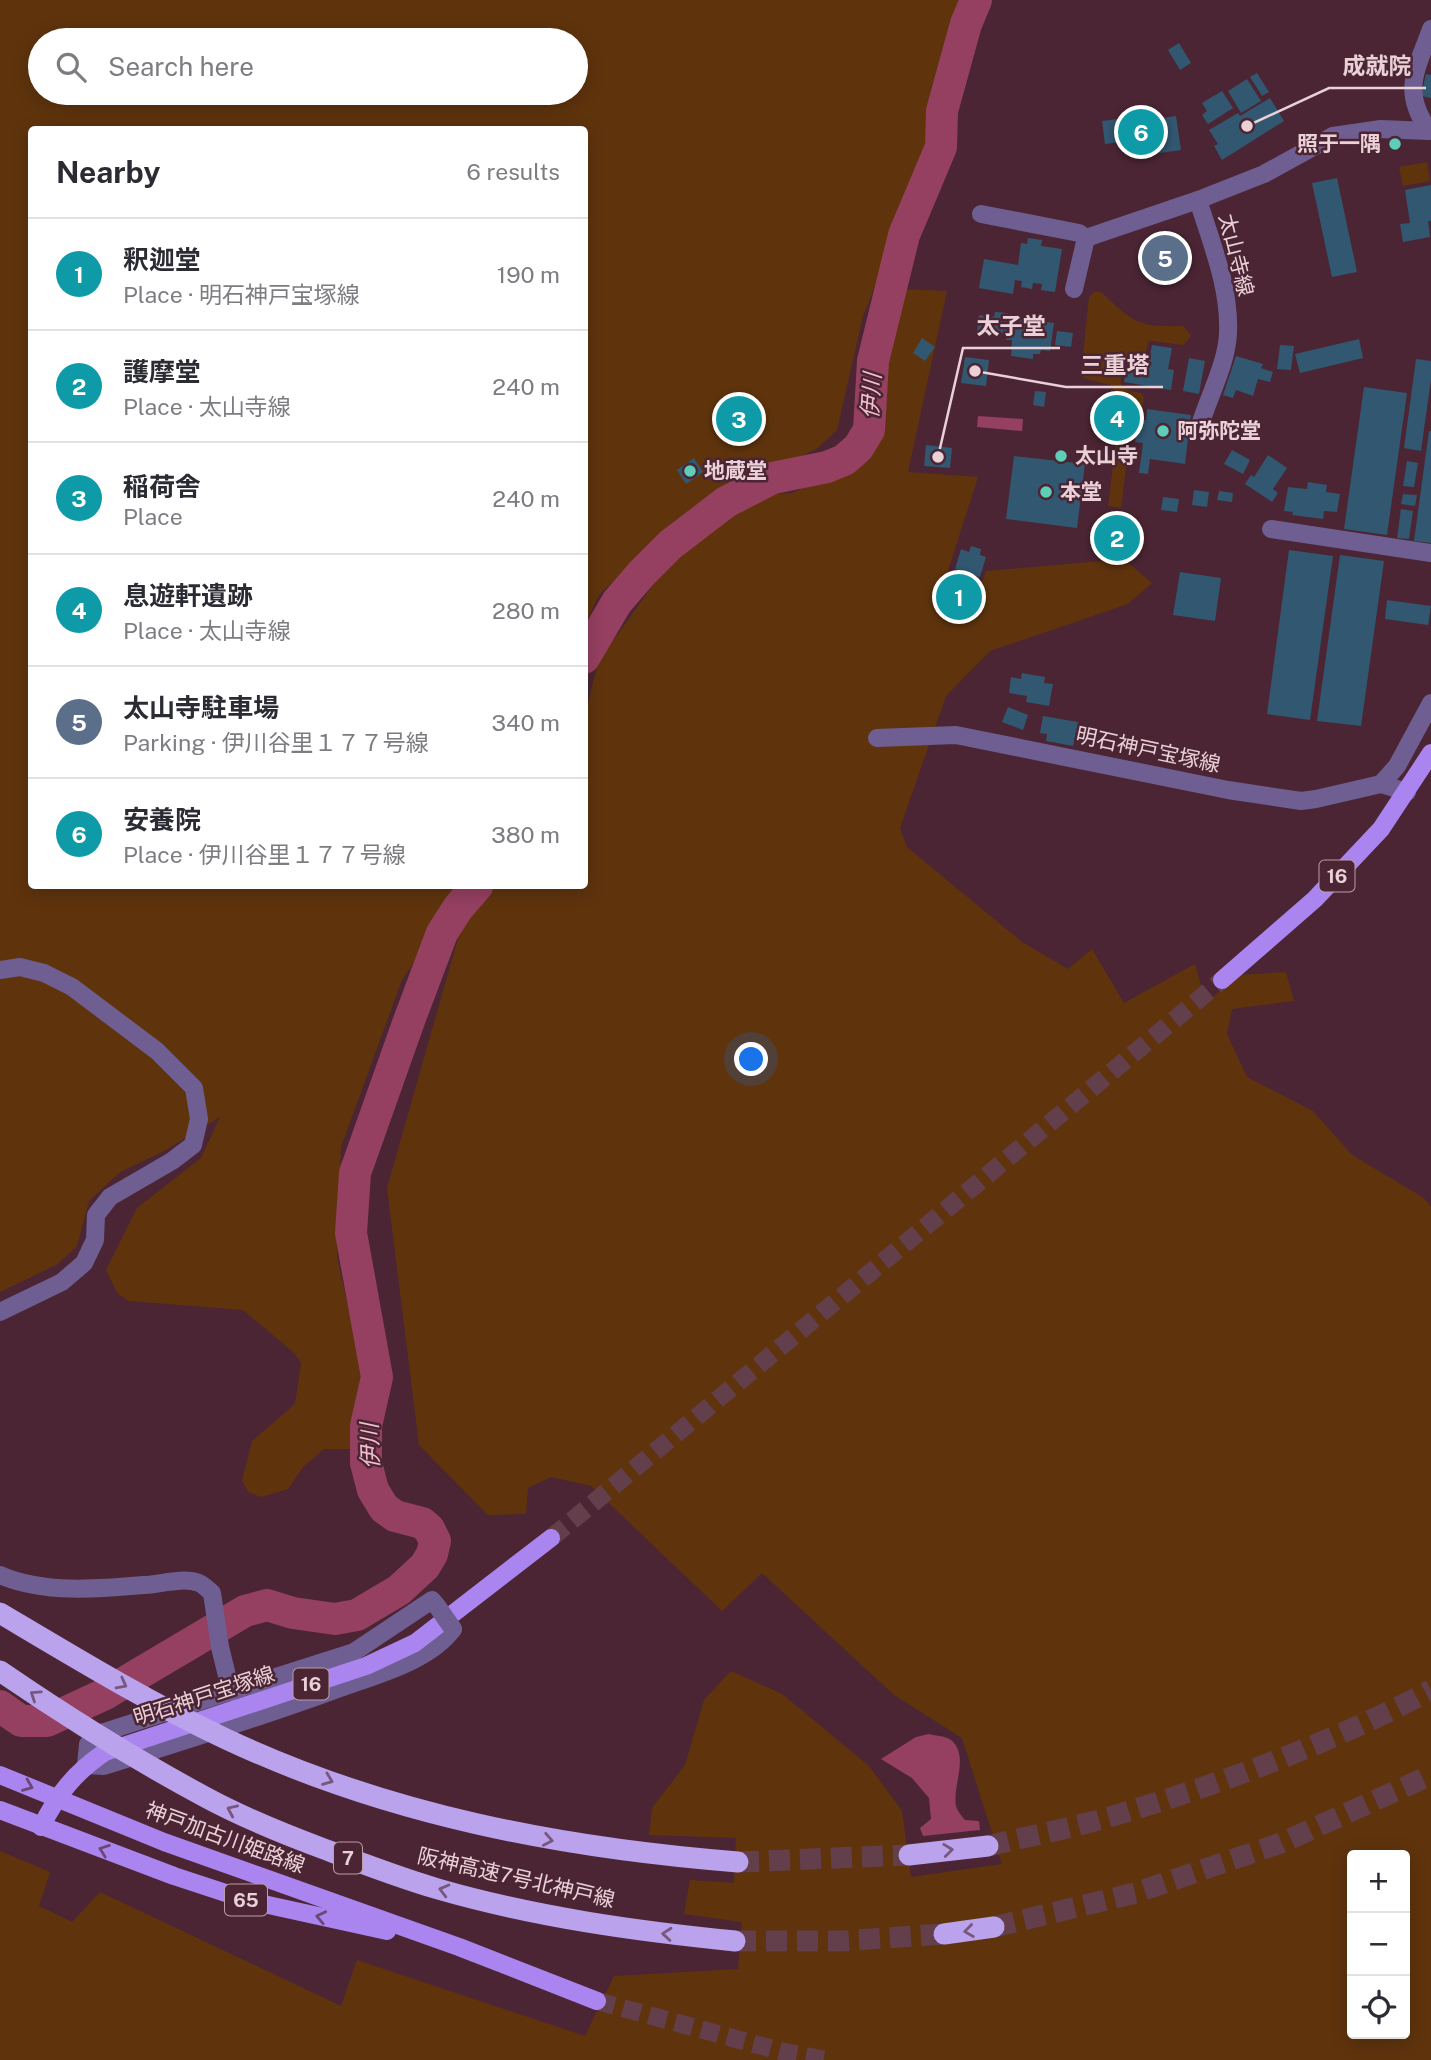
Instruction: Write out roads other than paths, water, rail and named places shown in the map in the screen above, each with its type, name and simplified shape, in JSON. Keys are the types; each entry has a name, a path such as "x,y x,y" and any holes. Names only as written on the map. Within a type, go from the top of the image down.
{"highway":[{"name":"阪神高速7号北神戸線","path":"0,1613 95,1670 227,1739 331,1782 447,1818 555,1841 663,1856 738,1862"},
{"name":"阪神高速7号北神戸線","path":"0,1671 131,1755 209,1799 346,1858 439,1889 573,1920 653,1933 735,1941"},
{"path":"909,1855 988,1846"},
{"path":"944,1934 994,1927"}],"main road":[{"name":"16","path":"1222,980 1315,899 1381,828 1431,753"},
{"name":"明石神戸宝塚線","path":"41,1827 55,1798 86,1765 105,1752 366,1666 415,1643 551,1538"},
{"path":"0,1775 55,1798"},
{"name":"神戸加古川姫路線","path":"55,1798 164,1842 459,1947 597,2001"},
{"path":"0,1810 41,1827"},
{"name":"神戸加古川姫路線","path":"41,1827 250,1901 459,1947"}],"street":[{"name":"太山寺線","path":"1430,131 1418,116 1412,87 1431,29"},
{"name":"太山寺線","path":"1201,422 1222,362 1228,334 1221,275 1198,200 1257,177 1333,136 1381,129 1430,131"},
{"path":"981,214 1079,233 1086,237 1198,200"},
{"path":"1074,289 1086,237"},
{"path":"1271,529 1431,553"},
{"path":"1407,792 1381,784 1397,766 1431,703"},
{"name":"明石神戸宝塚線","path":"877,738 956,735 1046,751 1228,790 1301,801 1381,784"},
{"path":"0,970 20,967 44,973 72,987 158,1051 194,1088 199,1119 193,1145 172,1161 110,1197 96,1216 95,1240 84,1263 62,1282 0,1312"},
{"path":"0,1575 27,1585 63,1587 118,1587 188,1581 200,1583 212,1593 220,1647 231,1692"},
{"path":"435,1603 453,1629 445,1640 402,1665 295,1705 104,1766 86,1765 88,1744 101,1733 231,1692 354,1652 435,1603"}],"waterway":[{"name":"伊川","path":"588,651 617,602 670,545 726,502 773,478 827,467 844,460 858,448 869,430 873,361 904,235 941,147 942,111 966,24 976,0"},
{"name":"伊川","path":"0,1706 21,1721 47,1721 105,1694 245,1611 267,1605 293,1613 335,1619 357,1615 399,1590 425,1566 432,1554 435,1541 429,1529 422,1523 395,1516 384,1508 373,1490 366,1463 366,1426 377,1377 351,1233 355,1173 410,1018 442,933 474,889"}],"tunnel":[{"path":"551,1538 1222,980"},
{"path":"988,1846 1113,1816 1235,1776 1355,1728 1431,1690"},
{"path":"994,1927 1135,1893 1281,1843 1431,1775"},
{"path":"738,1862 909,1855"},
{"path":"735,1941 842,1941 944,1934"},
{"path":"597,2001 784,2052 826,2060"}],"place":[{"name":"成就院","path":"1247,126"},
{"name":"安養院","path":"1141,132"},
{"name":"照于一隅","path":"1395,144"},
{"name":"太山寺駐車場","path":"1165,258"},
{"name":"三重塔","path":"975,371"},
{"name":"息遊軒遺跡","path":"1117,418"},
{"name":"稲荷舎","path":"739,419"},
{"name":"阿弥陀堂","path":"1163,431"},
{"name":"太山寺","path":"1061,456"},
{"name":"太子堂","path":"938,457"},
{"name":"地蔵堂","path":"690,471"},
{"name":"本堂","path":"1046,492"},
{"name":"護摩堂","path":"1117,538"},
{"name":"釈迦堂","path":"959,597"}]}
